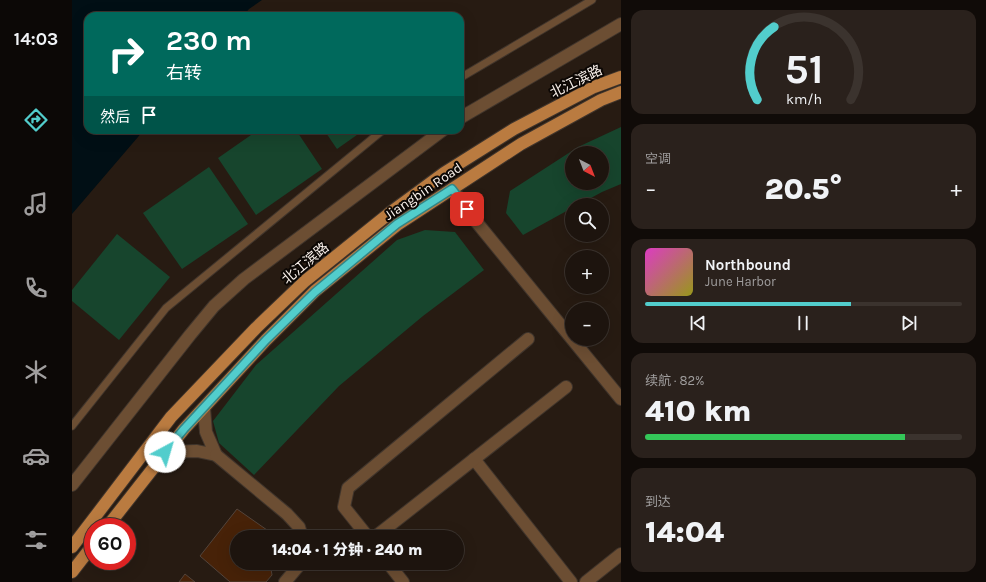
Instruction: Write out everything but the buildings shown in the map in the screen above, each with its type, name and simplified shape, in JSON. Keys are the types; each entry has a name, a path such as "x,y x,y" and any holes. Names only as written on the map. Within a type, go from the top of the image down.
{"main road":[{"name":"北江滨路","path":"72,547 172,417 256,328 305,281 390,212 444,173 514,129 594,87 621,76"},
{"name":"Jiangbin Road","path":"114,518 165,452 204,408 266,340 315,292 397,224 521,144 601,100 621,92"},
{"path":"72,572 84,557"}],"street":[{"path":"464,116 621,24"},
{"path":"72,485 214,306 244,279 438,134"},
{"path":"452,189 474,220 621,399"},
{"path":"362,530 344,507 348,488 528,339"},
{"path":"384,530 566,387"},
{"path":"204,408 206,432 216,455 288,514 300,530"},
{"path":"165,452 197,451 216,455"},
{"path":"474,459 571,582"},
{"path":"586,582 621,554"},
{"path":"286,582 295,570"},
{"path":"394,570 403,582"}],"lane":[{"path":"464,76 592,0"},
{"path":"72,426 166,308 378,134"}],"green space":[{"path":"621,127 621,184 609,189 609,146 580,146"},
{"path":"252,134 299,134 322,169 256,215 218,158"},
{"path":"327,134 358,134 337,149"},
{"path":"565,155 565,190 607,190 591,198 565,198 565,212 523,235 506,213 510,191"},
{"path":"209,167 248,224 182,269 143,213"},
{"path":"425,230 455,232 484,270 423,316 339,386 254,475 219,443 213,421 256,365 397,240"},
{"path":"117,234 170,277 119,340 72,301 72,290"}],"shaded area":[{"path":"72,0 262,0 246,12 84,12 84,134 141,134 72,214"}],"route":[{"path":"165,452 184,429 266,340 315,292 397,224 452,189 467,209"}]}
